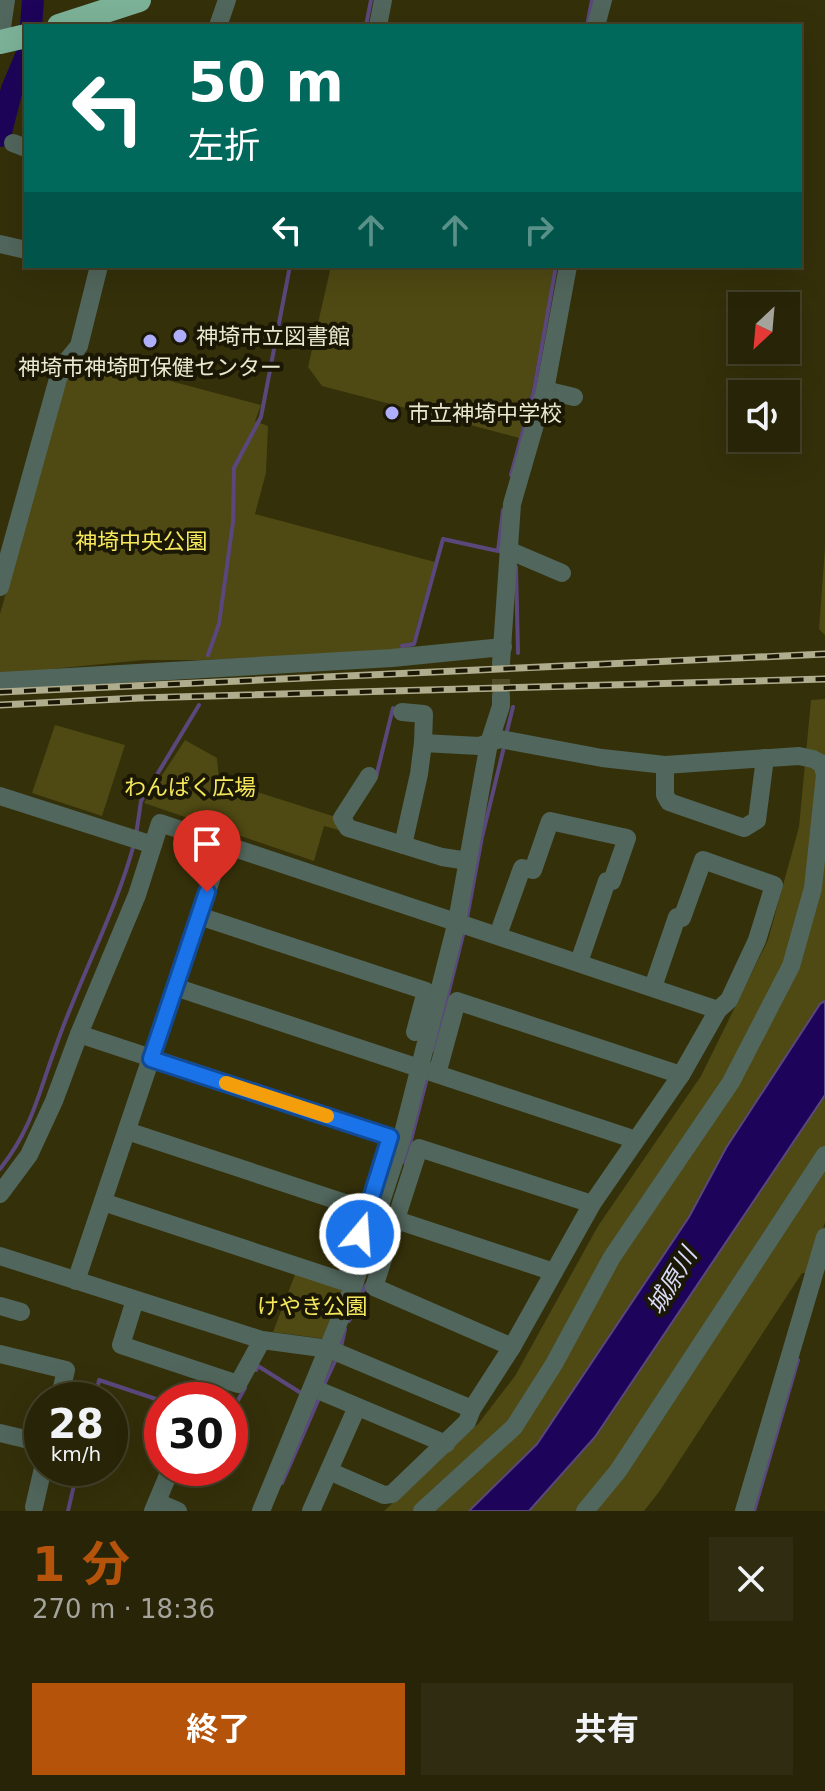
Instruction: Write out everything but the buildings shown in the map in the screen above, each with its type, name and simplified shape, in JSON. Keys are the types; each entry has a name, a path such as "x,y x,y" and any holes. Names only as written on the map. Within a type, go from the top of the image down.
{"highway":[{"path":"65,24 139,0"}],"street":[{"path":"6,0 10,40"},
{"path":"219,24 227,0"},
{"path":"378,24 383,0"},
{"path":"597,24 603,0"},
{"path":"0,244 24,250"},
{"path":"0,587 61,368 79,346 98,268"},
{"path":"0,681 392,658 502,655 512,504 545,390 568,268"},
{"path":"545,390 574,397"},
{"path":"508,550 562,573"},
{"path":"261,1511 320,1391 381,1215 463,923 468,861 500,741 501,697"},
{"path":"402,712 424,714 419,774 403,845"},
{"path":"422,1511 514,1427 554,1364 612,1257 731,1082 791,966 819,889 825,775 822,764 799,756 665,765 500,741 479,746 423,743"},
{"path":"665,765 665,795 669,802 744,828 757,820 765,758"},
{"path":"369,776 342,818 348,828 468,861"},
{"path":"0,796 142,841"},
{"path":"498,935 522,868 533,870 550,821 627,838 612,881 607,881 579,962"},
{"path":"0,1194 29,1155 54,1101 137,895 142,841 160,823 718,1010"},
{"path":"76,1281 223,844"},
{"path":"329,1471 384,1495 392,1494 467,1422 592,1204 681,1075 718,1010 729,1000 757,940 774,885 703,860 682,918 677,917 653,987"},
{"path":"199,916 426,991 422,1069"},
{"path":"175,987 636,1140"},
{"path":"422,1069 457,1001 681,1075"},
{"path":"79,1034 390,1137 374,1287 512,1347"},
{"path":"127,1131 554,1272"},
{"path":"103,1202 345,1282 419,1148 592,1204"},
{"path":"585,1511 618,1471 825,1155"},
{"path":"744,1511 825,1237"},
{"path":"0,1256 262,1340 336,1351 472,1409"},
{"path":"135,1300 121,1345 238,1384 262,1340"},
{"path":"0,1306 21,1312"},
{"path":"0,1354 66,1370 63,1382"},
{"path":"320,1391 446,1444"},
{"path":"311,1511 357,1407"},
{"path":"0,1433 24,1439"},
{"path":"34,1507 39,1486"},
{"path":"163,1486 155,1506 178,1511"}],"green space":[{"path":"331,268 555,268 532,389 519,438 322,386 308,367"},
{"name":"神埼中央公園","path":"84,358 261,405 255,421 268,426 266,473 255,514 435,562 411,647 392,652 144,660 0,674 0,614 68,370"},
{"path":"825,548 825,635 819,629"},
{"path":"825,699 825,1001 820,1004 726,1148 689,1217 537,1444 469,1511 384,1511 478,1424 515,1376 598,1226 701,1076 768,940 799,827 811,700"},
{"path":"55,725 125,745 102,816 32,793"},
{"name":"わんぱく広場","path":"185,740 217,758 219,780 339,818 342,831 324,826 314,861 144,803"},
{"path":"825,1095 825,1222 810,1273 802,1273 659,1492 644,1511 529,1511 595,1437"},
{"name":"けやき公園","path":"296,1272 347,1290 326,1339 273,1332"}],"water":[{"name":"城原川","path":"825,1001 825,1095 595,1437 529,1511 469,1511 537,1444 689,1217 726,1148 820,1004"}],"waterway":[{"path":"31,24 33,0"},
{"path":"366,24 371,0"},
{"path":"587,24 592,0"},
{"path":"0,136 12,89 24,61"},
{"path":"208,655 219,624 233,522 234,468 261,417 290,268"},
{"path":"511,475 534,390 556,268"},
{"path":"402,646 414,644 443,539 498,551 503,510"},
{"path":"516,567 518,653"},
{"path":"136,835 141,801 199,705"},
{"path":"506,735 513,707"},
{"path":"376,777 393,708"},
{"path":"467,918 482,837 504,747"},
{"path":"0,1169 34,1110 65,1020 117,895 134,844"},
{"path":"434,1050 464,931"},
{"path":"405,1163 427,1078"},
{"path":"349,1321 366,1285"},
{"path":"341,1347 345,1329"},
{"path":"323,1387 336,1359"},
{"path":"754,1511 798,1360"},
{"path":"256,1370 258,1366 301,1393"},
{"path":"99,1382 105,1382"},
{"path":"128,1390 144,1395"},
{"path":"282,1483 320,1396"},
{"path":"68,1511 74,1486"}],"tunnel":[{"path":"501,663 501,697"}],"railway":[{"path":"0,692 825,654"},
{"path":"0,705 139,698 825,679"}],"slow traffic":[{"path":"226,1083 327,1116"}],"place":[{"name":"神埼市立図書館","path":"180,336"},
{"name":"神埼市神埼町保健センター","path":"150,341"},
{"name":"市立神埼中学校","path":"392,413"}],"route":[{"path":"207,892 151,1059 390,1137 360,1234"}]}
